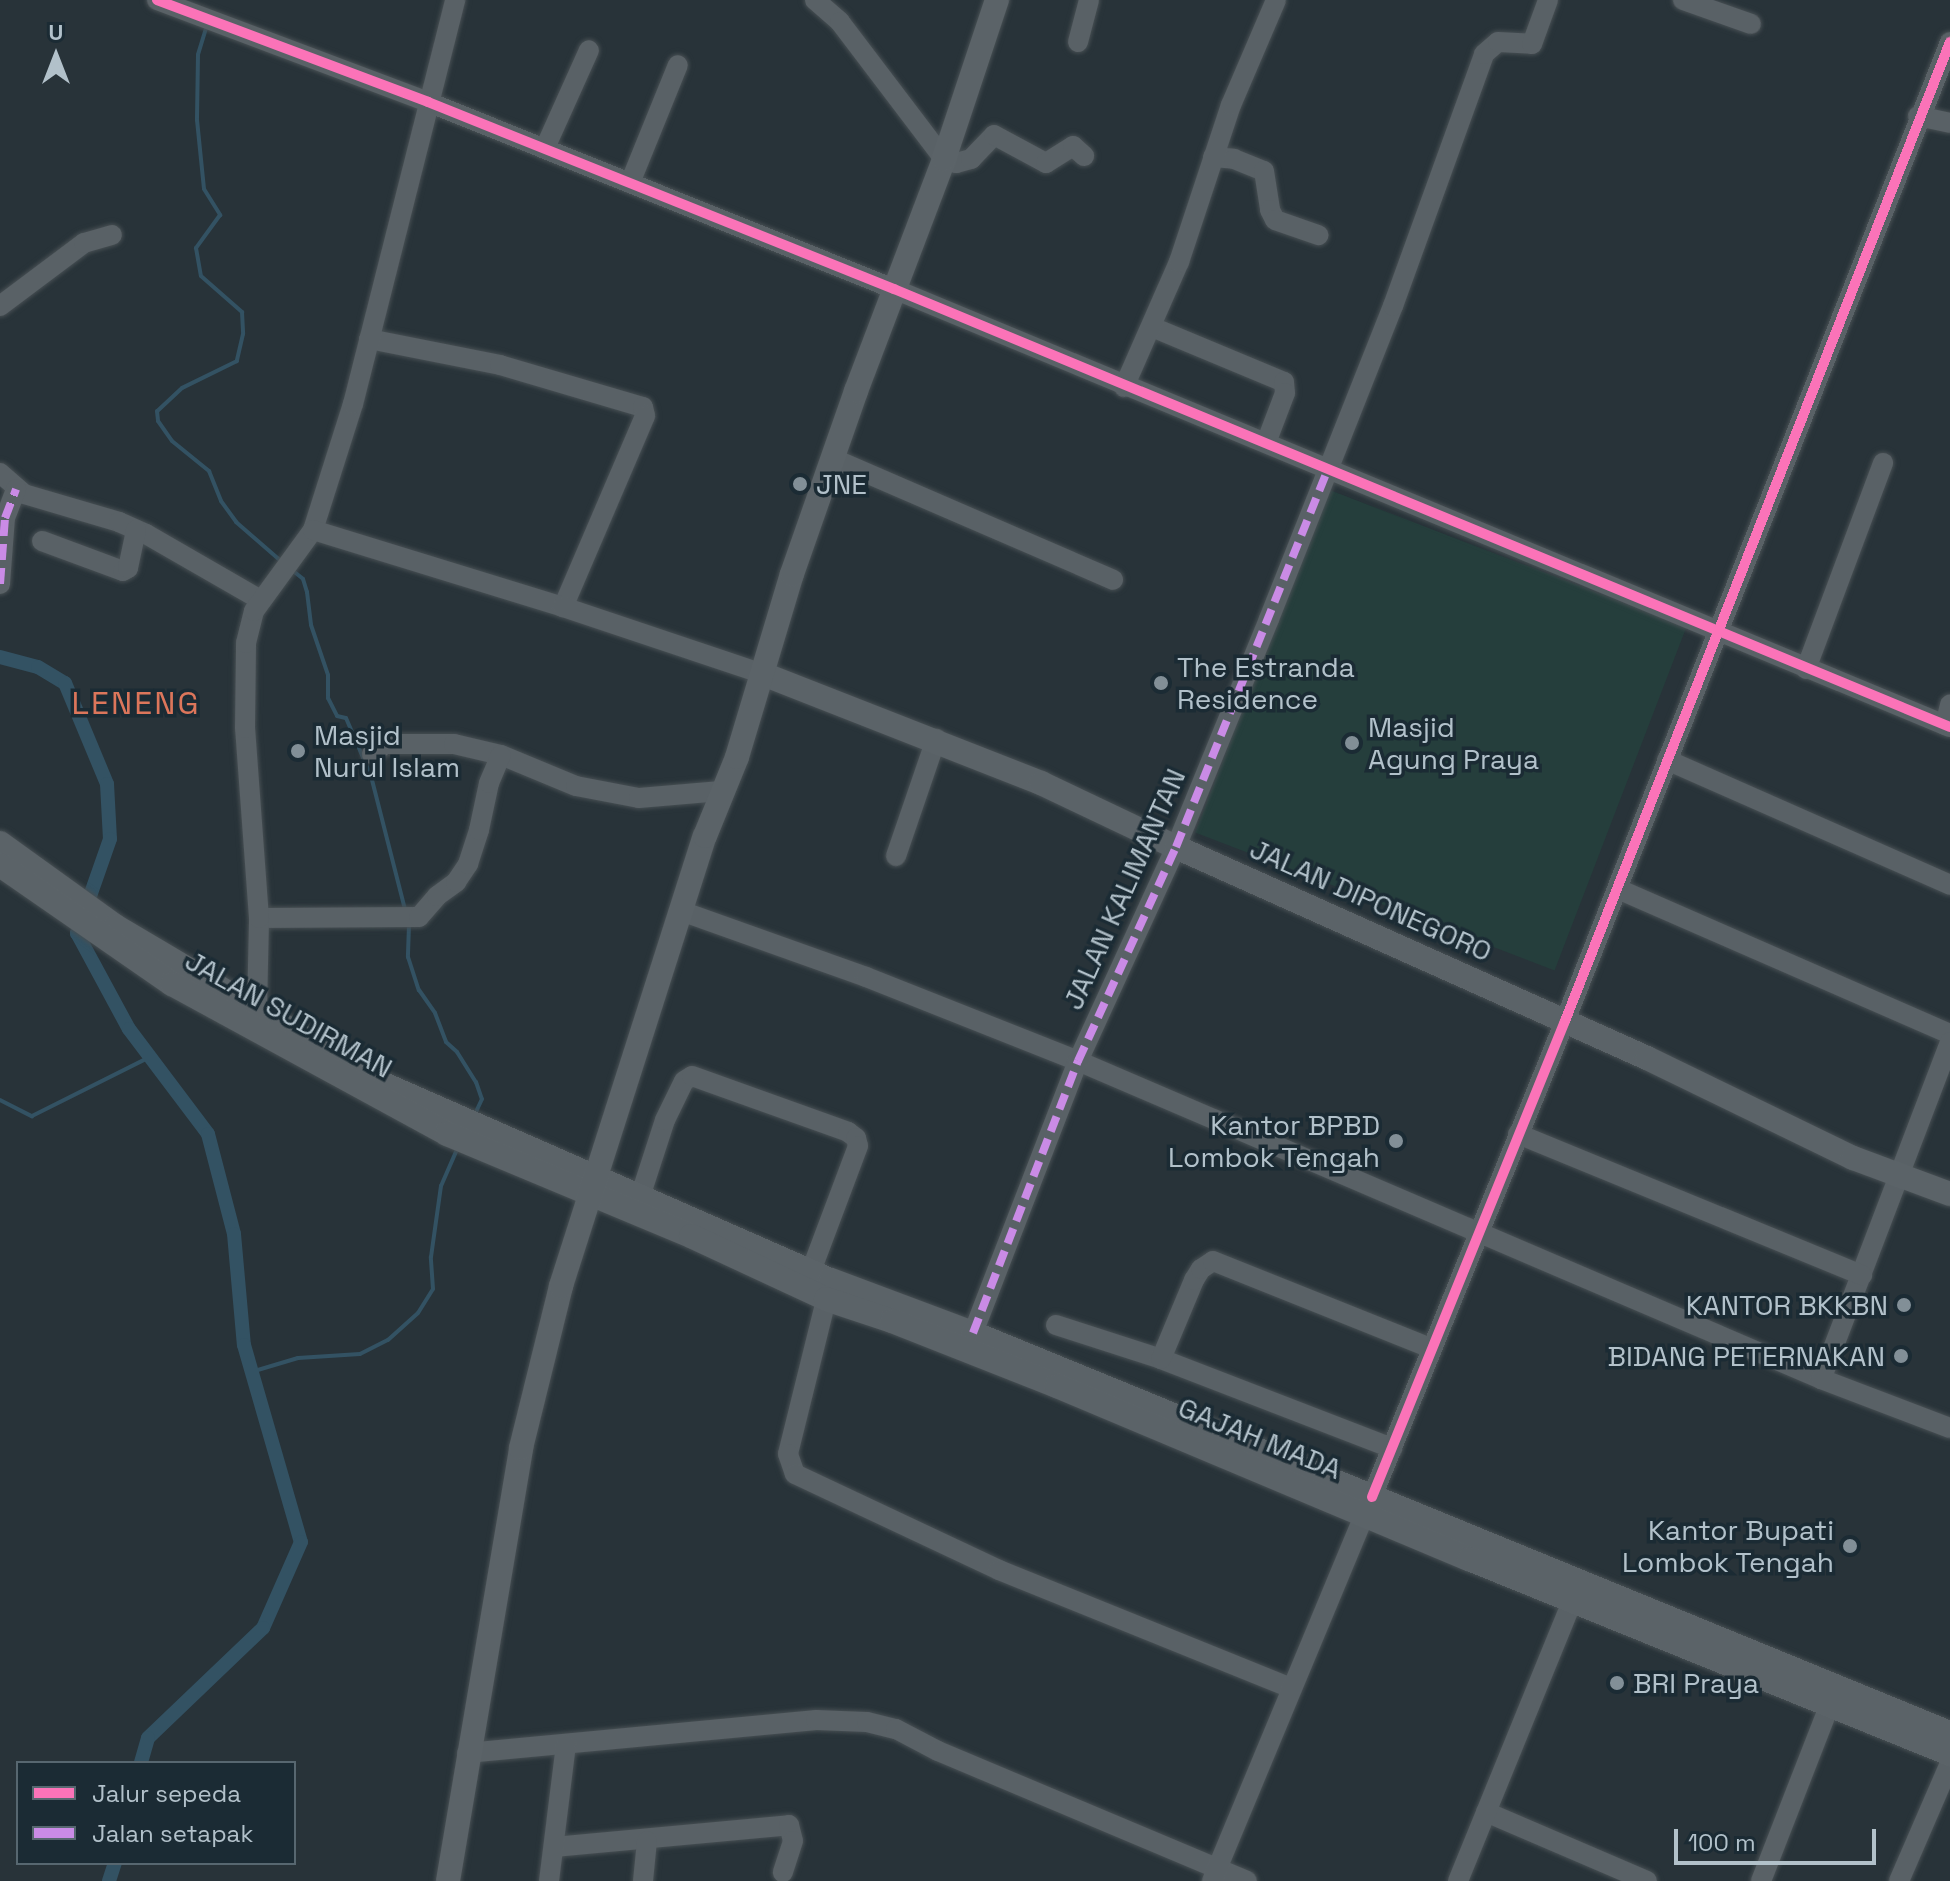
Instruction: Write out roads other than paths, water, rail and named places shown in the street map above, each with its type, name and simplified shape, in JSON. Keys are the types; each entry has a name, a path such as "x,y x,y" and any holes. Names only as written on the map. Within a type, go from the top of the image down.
{"main road":[{"path":"448,1881 467,1753 521,1448 561,1286 681,911 721,791 737,757 792,574 944,159 997,0"},
{"name":"JALAN DIPONEGORO","path":"763,674 936,739 1053,788 1176,847 1565,1021 1853,1158 1950,1194"},
{"path":"0,843 57,895"},
{"path":"0,865 57,895 111,932 257,1009 448,1123 594,1187"},
{"name":"JALAN SUDIRMAN","path":"111,932 237,1022 448,1123"},
{"path":"479,1137 540,1173 594,1187"},
{"name":"GAJAH MADA","path":"594,1187 640,1197 822,1283 892,1321 1121,1404 1708,1644 1950,1733"},
{"name":"GAJAH MADA","path":"594,1187 691,1236 973,1333 1121,1404"},
{"name":"GAJAH MADA","path":"1368,1505 1572,1601 1708,1644 1830,1704 1950,1754"}],"street":[{"path":"257,1009 259,918 245,728 245,657 249,626 261,600 293,561 313,530 353,404 455,0"},
{"path":"815,0 840,22 944,159 956,163 971,159 994,135 1046,163 1073,146 1084,156"},
{"path":"1078,42 1089,0"},
{"path":"1124,387 1189,236 1213,157 1276,0"},
{"name":"JALAN KALIMANTAN","path":"973,1333 1078,1061 1176,847 1328,469 1393,306 1484,54 1498,42 1532,44 1548,0"},
{"path":"1683,0 1724,6 1751,24"},
{"path":"167,1 545,148 894,289 1806,669 1948,719"},
{"path":"1214,1875 1565,1021 1918,116 1950,42"},
{"path":"545,148 589,50"},
{"path":"630,183 678,65"},
{"path":"1918,116 1950,123"},
{"path":"1213,157 1234,159 1264,171 1270,210 1275,220 1318,235"},
{"path":"0,306 84,243 112,235"},
{"path":"1152,327 1284,382 1285,393 1266,443"},
{"path":"369,339 500,365 643,407 645,416 563,607"},
{"path":"834,459 1113,580"},
{"path":"1806,669 1883,463"},
{"path":"0,473 16,489 136,530 197,561 261,600"},
{"path":"0,584 5,518 16,489"},
{"path":"42,541 125,571 136,530"},
{"path":"313,530 563,607 763,674"},
{"path":"896,856 936,739"},
{"path":"372,754 385,744 467,746 501,755 569,784 639,798 682,791 721,791"},
{"path":"259,918 410,919 464,871 479,830 489,783 501,755"},
{"path":"1667,760 1950,885"},
{"path":"1618,889 1950,1034"},
{"path":"681,911 866,977 1078,1061 1268,1140 1478,1235 1821,1379 1950,1428"},
{"path":"1821,1379 1950,1042"},
{"path":"640,1197 665,1120 684,1081 692,1076 848,1132 856,1138 858,1146 822,1283 788,1454 795,1474 999,1570 1291,1688"},
{"path":"1518,1134 1862,1275"},
{"path":"1161,1359 1194,1280 1201,1269 1213,1261 1431,1348"},
{"path":"1056,1325 1161,1359 1392,1448"},
{"path":"1458,1881 1572,1601"},
{"path":"1761,1881 1830,1704"},
{"path":"467,1753 816,1720 867,1722 896,1729 1214,1875 1247,1881"},
{"path":"549,1881 566,1745"},
{"path":"1899,1881 1950,1763"},
{"path":"1486,1812 1647,1881"},
{"path":"554,1847 647,1841 789,1825 794,1838 783,1872"},
{"path":"643,1881 647,1841"}],"waterway":[{"path":"207,25 198,55 197,120 204,189 220,215 196,248 201,276 242,312 243,334 237,361 182,388 157,411 158,421 172,441 209,471 221,501 236,522 282,562"},
{"path":"292,570 303,579 307,592 311,625 328,675 328,698 337,716 346,718 371,776 405,909"},
{"path":"0,657 38,667 65,683 107,784 110,839 77,933 129,1029 208,1134 234,1234 244,1345 301,1542 263,1628 148,1738 142,1761"},
{"path":"409,925 408,957 419,990 435,1013 446,1042 457,1052 476,1082 482,1099 475,1114"},
{"path":"0,1100 32,1116 150,1057"},
{"path":"251,1372 298,1358 360,1354 388,1340 418,1313 433,1289 431,1257 441,1186 458,1147"},
{"path":"109,1881 114,1865"}],"place":[{"name":"JNE","path":"800,484"},
{"name":"The Estranda Residence","path":"1161,683"},
{"name":"Masjid Agung Praya","path":"1352,743"},
{"name":"Masjid Nurul Islam","path":"298,751"},
{"name":"Kantor BPBD Lombok Tengah","path":"1396,1141"},
{"name":"KANTOR BKKBN","path":"1904,1305"},
{"name":"BIDANG PETERNAKAN","path":"1901,1356"},
{"name":"Kantor Bupati Lombok Tengah","path":"1850,1546"},
{"name":"BRI Praya","path":"1617,1683"}],"district":[{"name":"LENENG","path":"136,703"}]}
